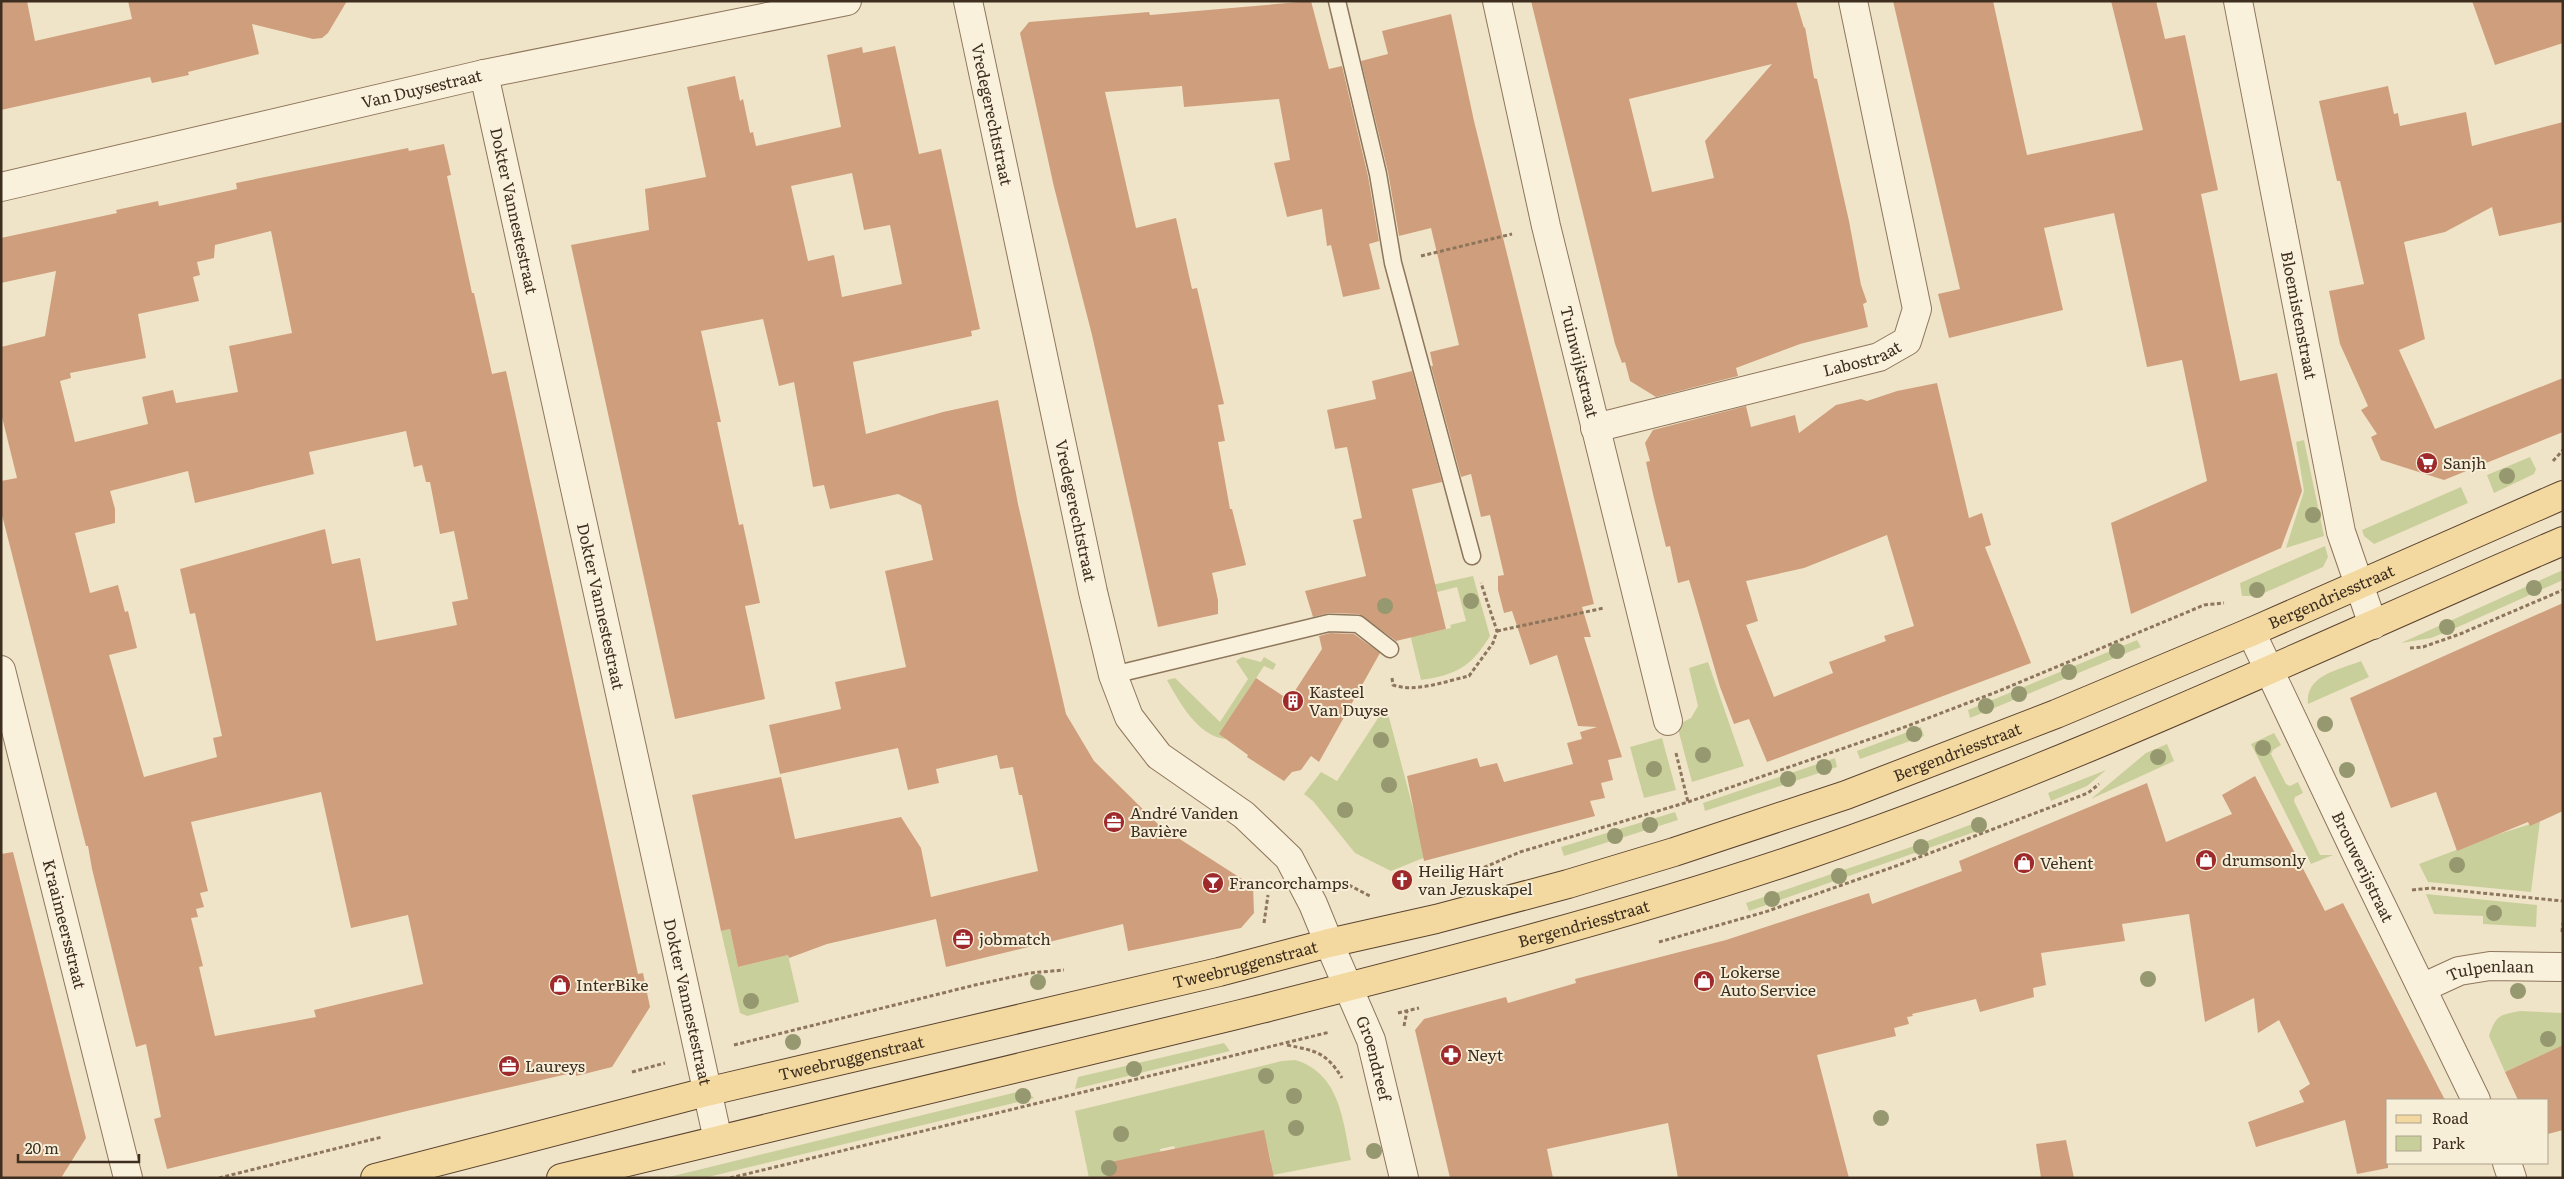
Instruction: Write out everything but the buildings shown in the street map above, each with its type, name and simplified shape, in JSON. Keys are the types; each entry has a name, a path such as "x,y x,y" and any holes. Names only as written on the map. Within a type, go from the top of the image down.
{"main road":[{"name":"Bergendriesstraat","path":"1329,943 1436,919 1568,884 1772,821 1937,761 2251,632 2563,495"},
{"name":"Bergendriesstraat","path":"1349,987 1627,912 1800,858 2012,778 2269,670 2563,541"},
{"name":"Tweebruggenstraat","path":"375,1178 706,1092 1220,972 1329,943"},
{"path":"561,1178 1349,987"}],"street":[{"name":"Van Duysestraat","path":"1,187 484,74 847,1"},
{"name":"Vredegerechtstraat","path":"968,1 1093,592 1113,675 1129,717 1159,756 1244,815 1289,858 1313,904 1329,943"},
{"name":"Tuinwijkstraat","path":"1497,1 1546,226 1668,721"},
{"name":"Labostraat","path":"1595,428 1879,357 1907,342 1917,309 1853,1"},
{"name":"Bloemistenstraat","path":"2238,1 2341,532 2373,624"},
{"name":"Dokter Vannestestraat","path":"484,74 718,1140"},
{"name":"Brouwerijstraat","path":"2251,632 2476,1099"},
{"name":"Kraaimeersstraat","path":"1,670 128,1178"},
{"name":"Groendreef","path":"1329,943 1371,1040 1404,1178"},
{"name":"Tulpenlaan","path":"2422,988 2459,971 2482,968 2563,968"},
{"path":"2507,1164 2512,1178"}],"lane":[{"path":"1337,1 1378,174 1393,263 1472,556"},
{"path":"1113,675 1329,623 1358,624 1390,648"}],"path":[{"path":"1393,263 1546,226"},
{"path":"2547,468 2563,450"},
{"path":"1390,648 1393,685 1401,688 1422,686 1469,676 1493,643 1497,631 1472,556"},
{"path":"1497,631 1638,600"},
{"path":"1668,721 1688,802 1902,728 1999,691 2204,605 2231,603"},
{"path":"2380,901 2418,888 2431,888 2563,901"},
{"path":"1284,1045 1313,1050 1332,1061 1345,1082"}],"green space":[{"path":"2304,440 2324,536 2286,548 2304,491 2296,442"},
{"path":"2530,457 2536,469 2534,474 2494,493 2487,475"},
{"path":"2461,487 2468,503 2374,544 2364,536 2362,530"},
{"path":"2325,546 2328,557 2323,567 2257,596 2242,596 2240,583"},
{"path":"2563,570 2563,580 2431,638 2401,643"},
{"path":"1473,576 1490,636 1476,655 1461,668 1433,678 1421,680 1410,634 1425,634 1451,628 1450,625 1466,621 1457,587 1402,601 1359,601"},
{"path":"2137,640 2141,647 1970,718 1968,710"},
{"path":"1242,657 1261,662 1264,657 1276,664 1273,670 1264,666 1236,709 1242,713 1225,739 1215,737 1206,732 1190,717 1167,680 1175,678 1220,722 1248,679 1236,661"},
{"path":"2361,661 2369,677 2308,704 2312,686 2318,680 2334,671"},
{"path":"1708,662 1744,766 1692,782 1677,725 1691,718 1698,706 1689,668"},
{"path":"1386,706 1426,857 1391,871 1355,853 1313,801 1304,794 1321,772 1337,781"},
{"path":"1921,727 1924,736 1860,759 1857,751"},
{"path":"2274,733 2281,745 2273,750 2271,754 2286,784 2290,786 2298,782 2303,793 2295,797 2294,801 2320,855 2333,855 2311,864 2251,744"},
{"path":"1662,738 1676,790 1644,798 1630,747"},
{"path":"2167,744 2174,761 2091,799 2146,753"},
{"path":"1835,758 1837,767 1705,811 1703,803"},
{"path":"2106,770 2087,786 2051,801 2048,793"},
{"path":"1675,812 1678,820 1564,856 1561,847"},
{"path":"1983,820 1986,828 1749,911 1746,903 1914,846"},
{"path":"2540,821 2531,892 2428,882 2419,864 2499,834"},
{"path":"2426,894 2537,905 2536,927 2483,924 2483,916 2434,914"},
{"path":"730,929 738,967 788,955 799,1002 747,1016 740,1013 721,931"},
{"path":"2520,1011 2563,1013 2563,1045 2505,1072 2489,1036 2499,1017"},
{"path":"1224,1043 1230,1051 1075,1089 1078,1077"},
{"path":"1295,1060 1310,1066 1322,1076 1330,1087 1342,1115 1351,1160 1267,1176 1271,1162 1264,1131 1175,1149 1174,1146 1160,1149 1166,1178 1089,1178 1075,1111 1282,1061"},
{"path":"1025,1090 1034,1098 704,1178 665,1178"}],"place":[{"name":"Sanjh","path":"2427,463"},
{"name":"Kasteel Van Duyse","path":"1293,701"},
{"name":"André Vanden Bavière","path":"1114,822"},
{"name":"drumsonly","path":"2206,860"},
{"name":"Vehent","path":"2024,863"},
{"name":"Heilig Hart van Jezuskapel","path":"1402,880"},
{"name":"Francorchamps","path":"1213,883"},
{"name":"jobmatch","path":"963,939"},
{"name":"Lokerse Auto Service","path":"1704,981"},
{"name":"InterBike","path":"560,985"},
{"name":"Neyt","path":"1451,1055"},
{"name":"Laureys","path":"509,1066"}]}
